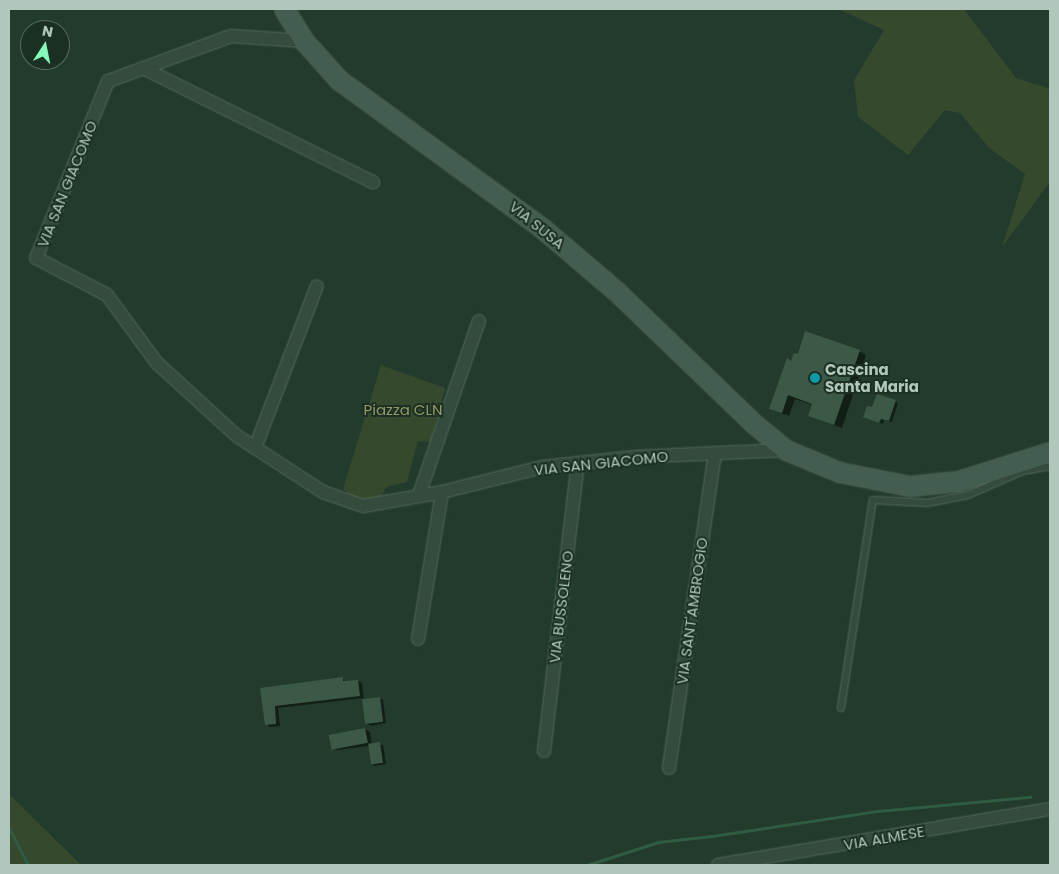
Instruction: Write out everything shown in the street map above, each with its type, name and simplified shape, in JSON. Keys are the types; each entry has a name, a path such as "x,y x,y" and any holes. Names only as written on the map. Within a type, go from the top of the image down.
{"main road":[{"name":"VIA SUSA","path":"284,9 304,41 339,80 360,97 490,188 582,261 645,318 754,423 786,450 838,472 910,486 958,481 1050,452"}],"street":[{"name":"VIA SAN GIACOMO","path":"304,41 231,36 108,81 36,258 107,295 157,363 237,436 323,492 363,506 442,492 542,467 635,457 786,450"},
{"path":"143,68 373,182"},
{"path":"255,448 317,286"},
{"path":"419,495 479,321"},
{"name":"VIA SANT'AMBROGIO","path":"669,768 714,454"},
{"name":"VIA BUSSOLENO","path":"544,751 578,463"},
{"path":"418,639 442,492"},
{"name":"VIA ALMESE","path":"718,865 1050,809"}],"lane":[{"path":"840,708 874,500 927,503 968,495 1023,471 1050,466"}],"green space":[{"path":"838,9 964,9 1016,78 1050,89 1050,182 1002,247 1025,174 989,148 960,113 945,110 908,155 858,117 854,80 884,30"},
{"name":"Piazza CLN","path":"381,365 445,388 431,442 418,441 407,482 386,487 379,503 363,506 343,489"},
{"path":"9,794 81,865 9,865"}],"building":[{"name":"Cascina Santa Maria","path":"805,331 860,350 834,425 808,416 812,404 788,395 782,413 769,409 787,358 791,361 794,353 798,354"},
{"path":"877,394 896,400 889,421 881,419 879,423 863,417 867,406 872,407"},
{"path":"343,677 343,681 358,680 360,696 275,706 276,724 265,725 260,688"},
{"path":"380,697 383,722 365,724 362,699"},
{"path":"365,728 368,743 332,750 329,735"},
{"path":"380,742 383,763 371,764 368,744"}],"waterway":[{"path":"587,865 658,842 712,836 878,811 1030,797"},
{"path":"9,828 28,865"}],"place":[{"name":"Cascina Santa Maria","path":"815,378"}]}
